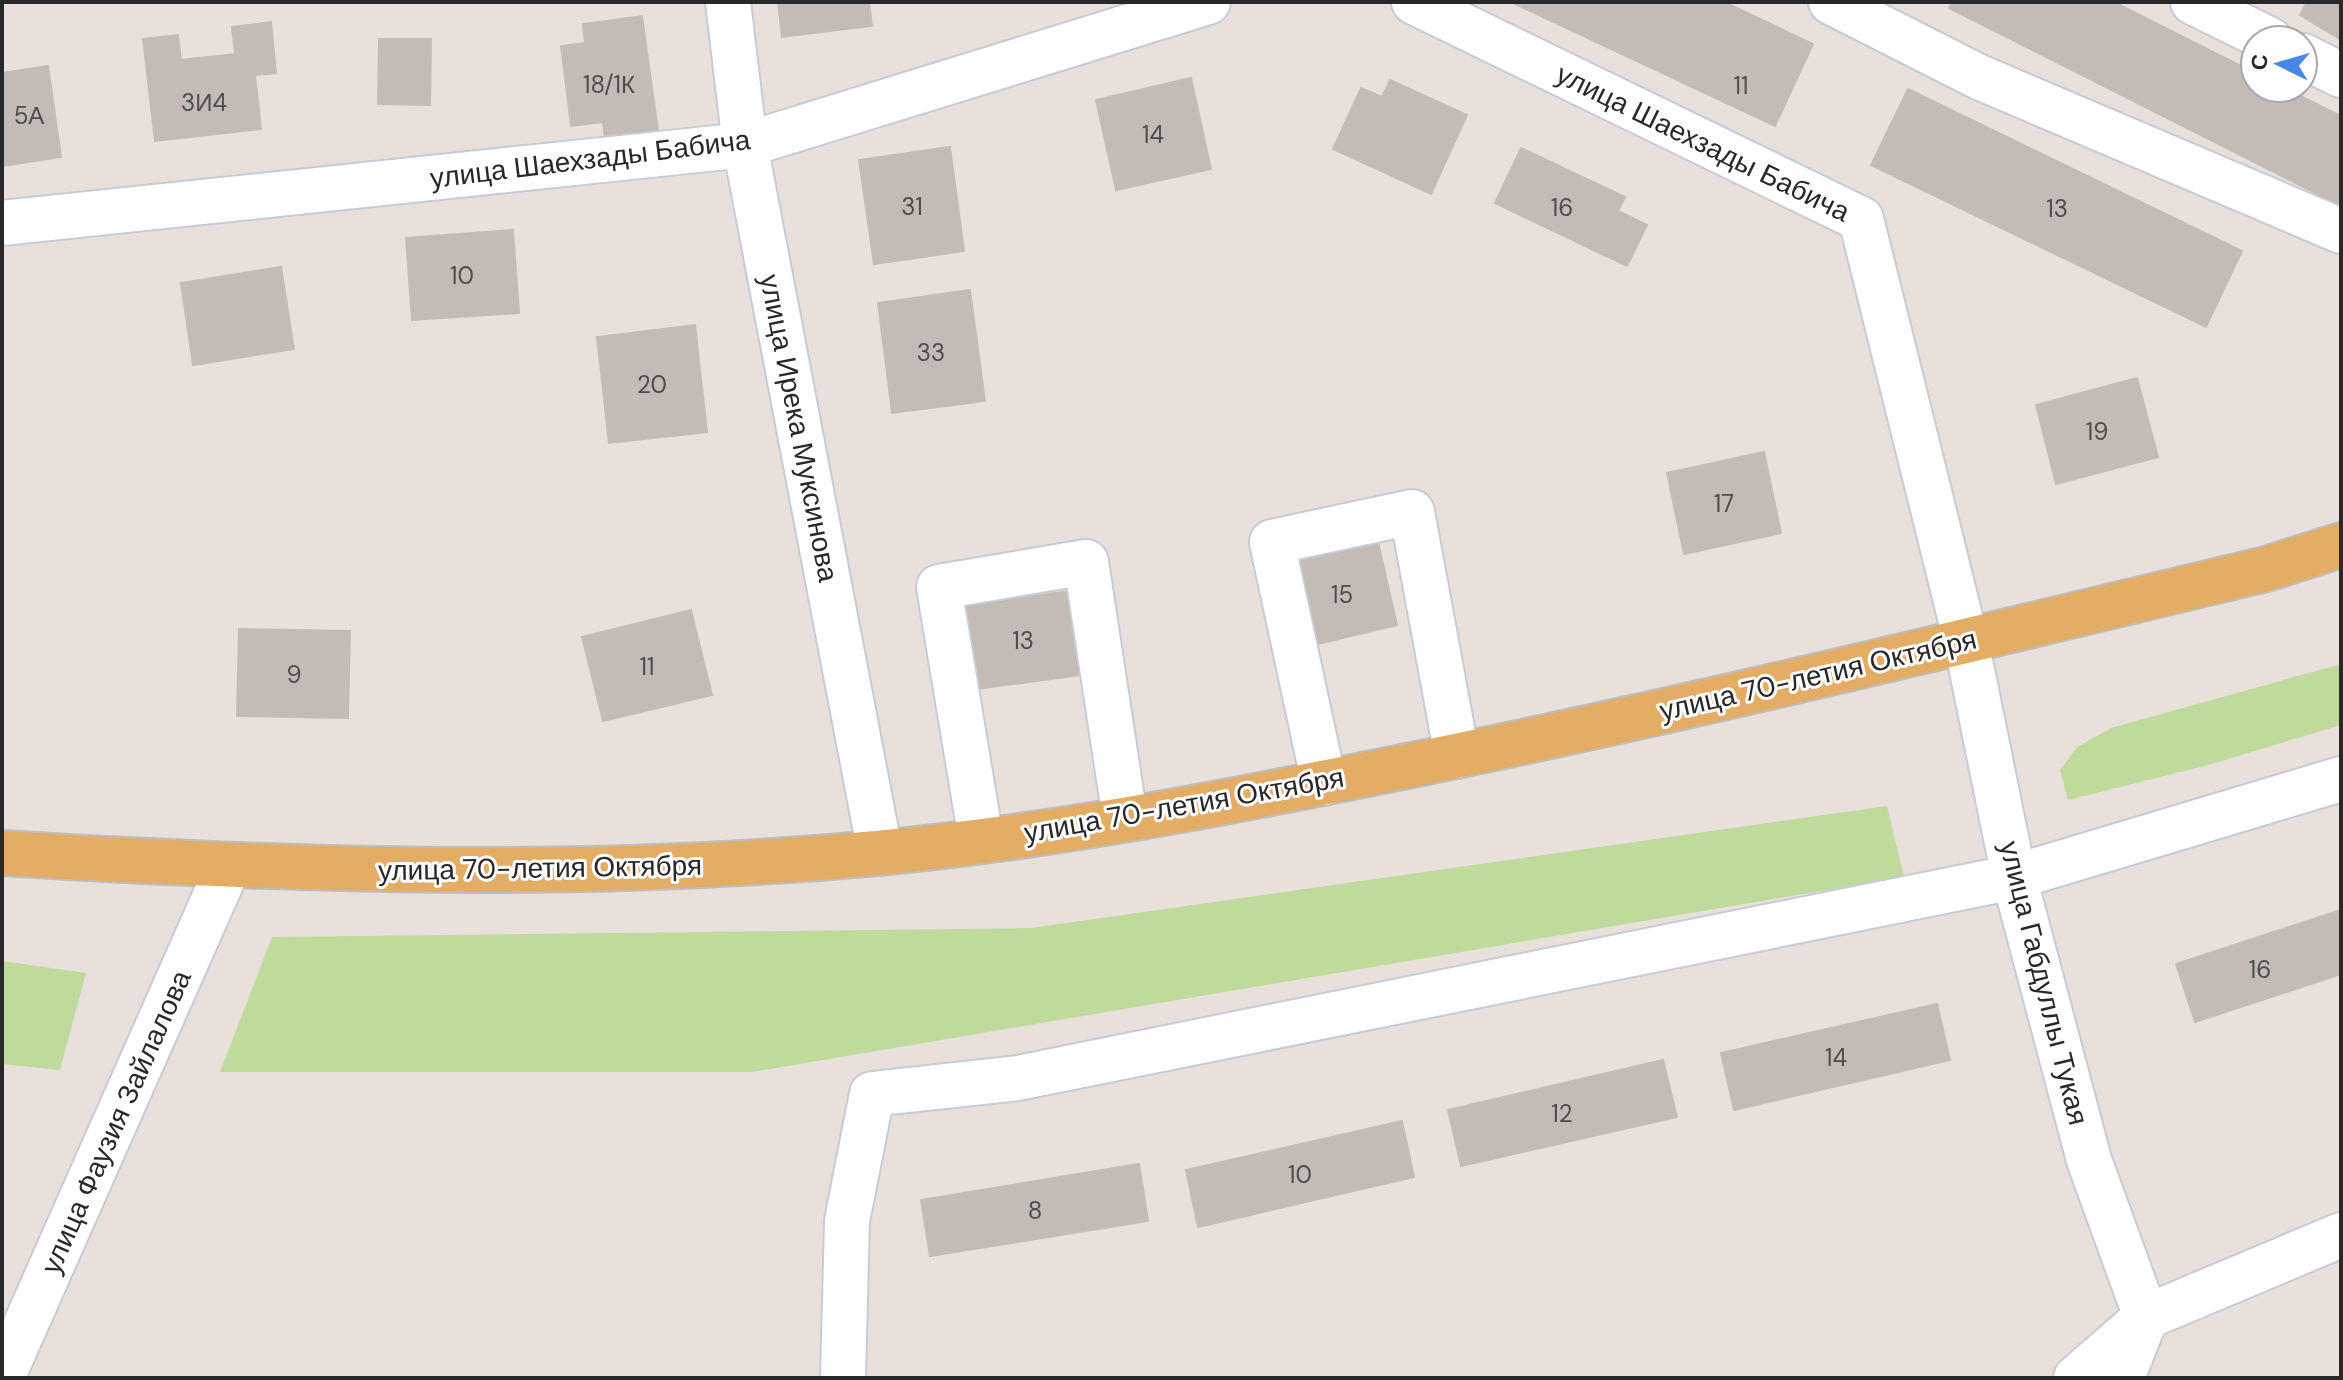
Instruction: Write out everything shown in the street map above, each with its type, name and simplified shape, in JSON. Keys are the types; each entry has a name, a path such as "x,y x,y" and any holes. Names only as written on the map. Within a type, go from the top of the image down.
{"main road":[{"name":"улица 70-летия Октября","path":"2,853 229,865 527,873 718,865 880,852 981,839 1125,818 1457,756 1966,641 2266,569 2341,545"}],"street":[{"name":"улица Ирека Муксинова","path":"728,2 745,145 880,852"},
{"name":"улица Шаехзады Бабича","path":"2,223 745,145 1208,2"},
{"name":"улица Шаехзады Бабича","path":"1414,2 1861,219 1966,641"},
{"path":"1831,2 1979,77 2341,231"},
{"path":"2193,2 2239,25"},
{"path":"2319,64 2341,75"},
{"path":"1324,783 1272,542 1412,512 1457,756"},
{"path":"981,839 939,587 1086,562 1125,818"},
{"name":"улица Габдуллы Тукая","path":"1966,641 2014,877 2089,1160 2146,1317"},
{"path":"843,1378 847,1221 872,1094 1018,1078 2014,877 2341,779"},
{"name":"улица Фаузия Зайлалова","path":"2,1378 229,865"},
{"path":"2076,1378 2146,1317 2341,1235"},
{"path":"2122,1378 2146,1317"}],"green space":[{"path":"2341,664 2341,725 2208,765 2068,800 2060,770 2077,747 2111,728"},
{"path":"1887,806 1904,877 752,1072 220,1072 272,937 1031,928"},
{"path":"2,961 86,973 60,1070 2,1064"}],"building":[{"path":"778,2 869,2 872,26 782,37"},
{"path":"1511,2 1724,2 1813,44 1775,126"},
{"path":"1952,2 2114,2 2239,65 2239,104 2317,104 2341,116 2341,206 1949,8"},
{"path":"2307,2 2341,2 2341,40 2319,24 2300,15"},
{"path":"642,16 658,131 605,138 603,122 571,126 561,46 585,43 583,24"},
{"path":"271,22 276,73 255,75 261,129 155,141 143,39 178,35 181,60 235,54 232,27"},
{"path":"379,39 431,39 430,105 378,104"},
{"path":"48,66 61,157 2,166 2,73"},
{"path":"1191,78 1211,169 1116,190 1096,100"},
{"path":"1390,80 1467,115 1431,194 1333,149 1361,88 1382,97"},
{"path":"1908,89 2242,251 2206,327 1871,165"},
{"path":"950,147 964,251 874,264 859,160"},
{"path":"1521,148 1625,197 1618,211 1647,225 1627,266 1495,203"},
{"path":"513,230 519,313 412,320 406,238"},
{"path":"281,267 294,349 193,365 181,283"},
{"path":"970,290 985,401 892,413 878,303"},
{"path":"695,325 707,432 609,443 597,337"},
{"path":"2137,378 2158,457 2056,484 2036,405"},
{"path":"1764,452 1781,533 1684,554 1667,473"},
{"path":"1378,542 1397,625 1305,647 1286,563"},
{"path":"1070,591 1081,675 976,689 965,605"},
{"path":"691,610 712,695 603,721 582,637"},
{"path":"239,629 350,631 348,718 237,716"},
{"path":"2341,910 2341,974 2195,1022 2176,964"},
{"path":"1937,1004 1950,1060 1734,1110 1721,1053"},
{"path":"1663,1060 1677,1117 1461,1166 1448,1110"},
{"path":"1402,1121 1414,1177 1198,1227 1186,1170"},
{"path":"1139,1164 1148,1221 930,1256 921,1200"}]}
